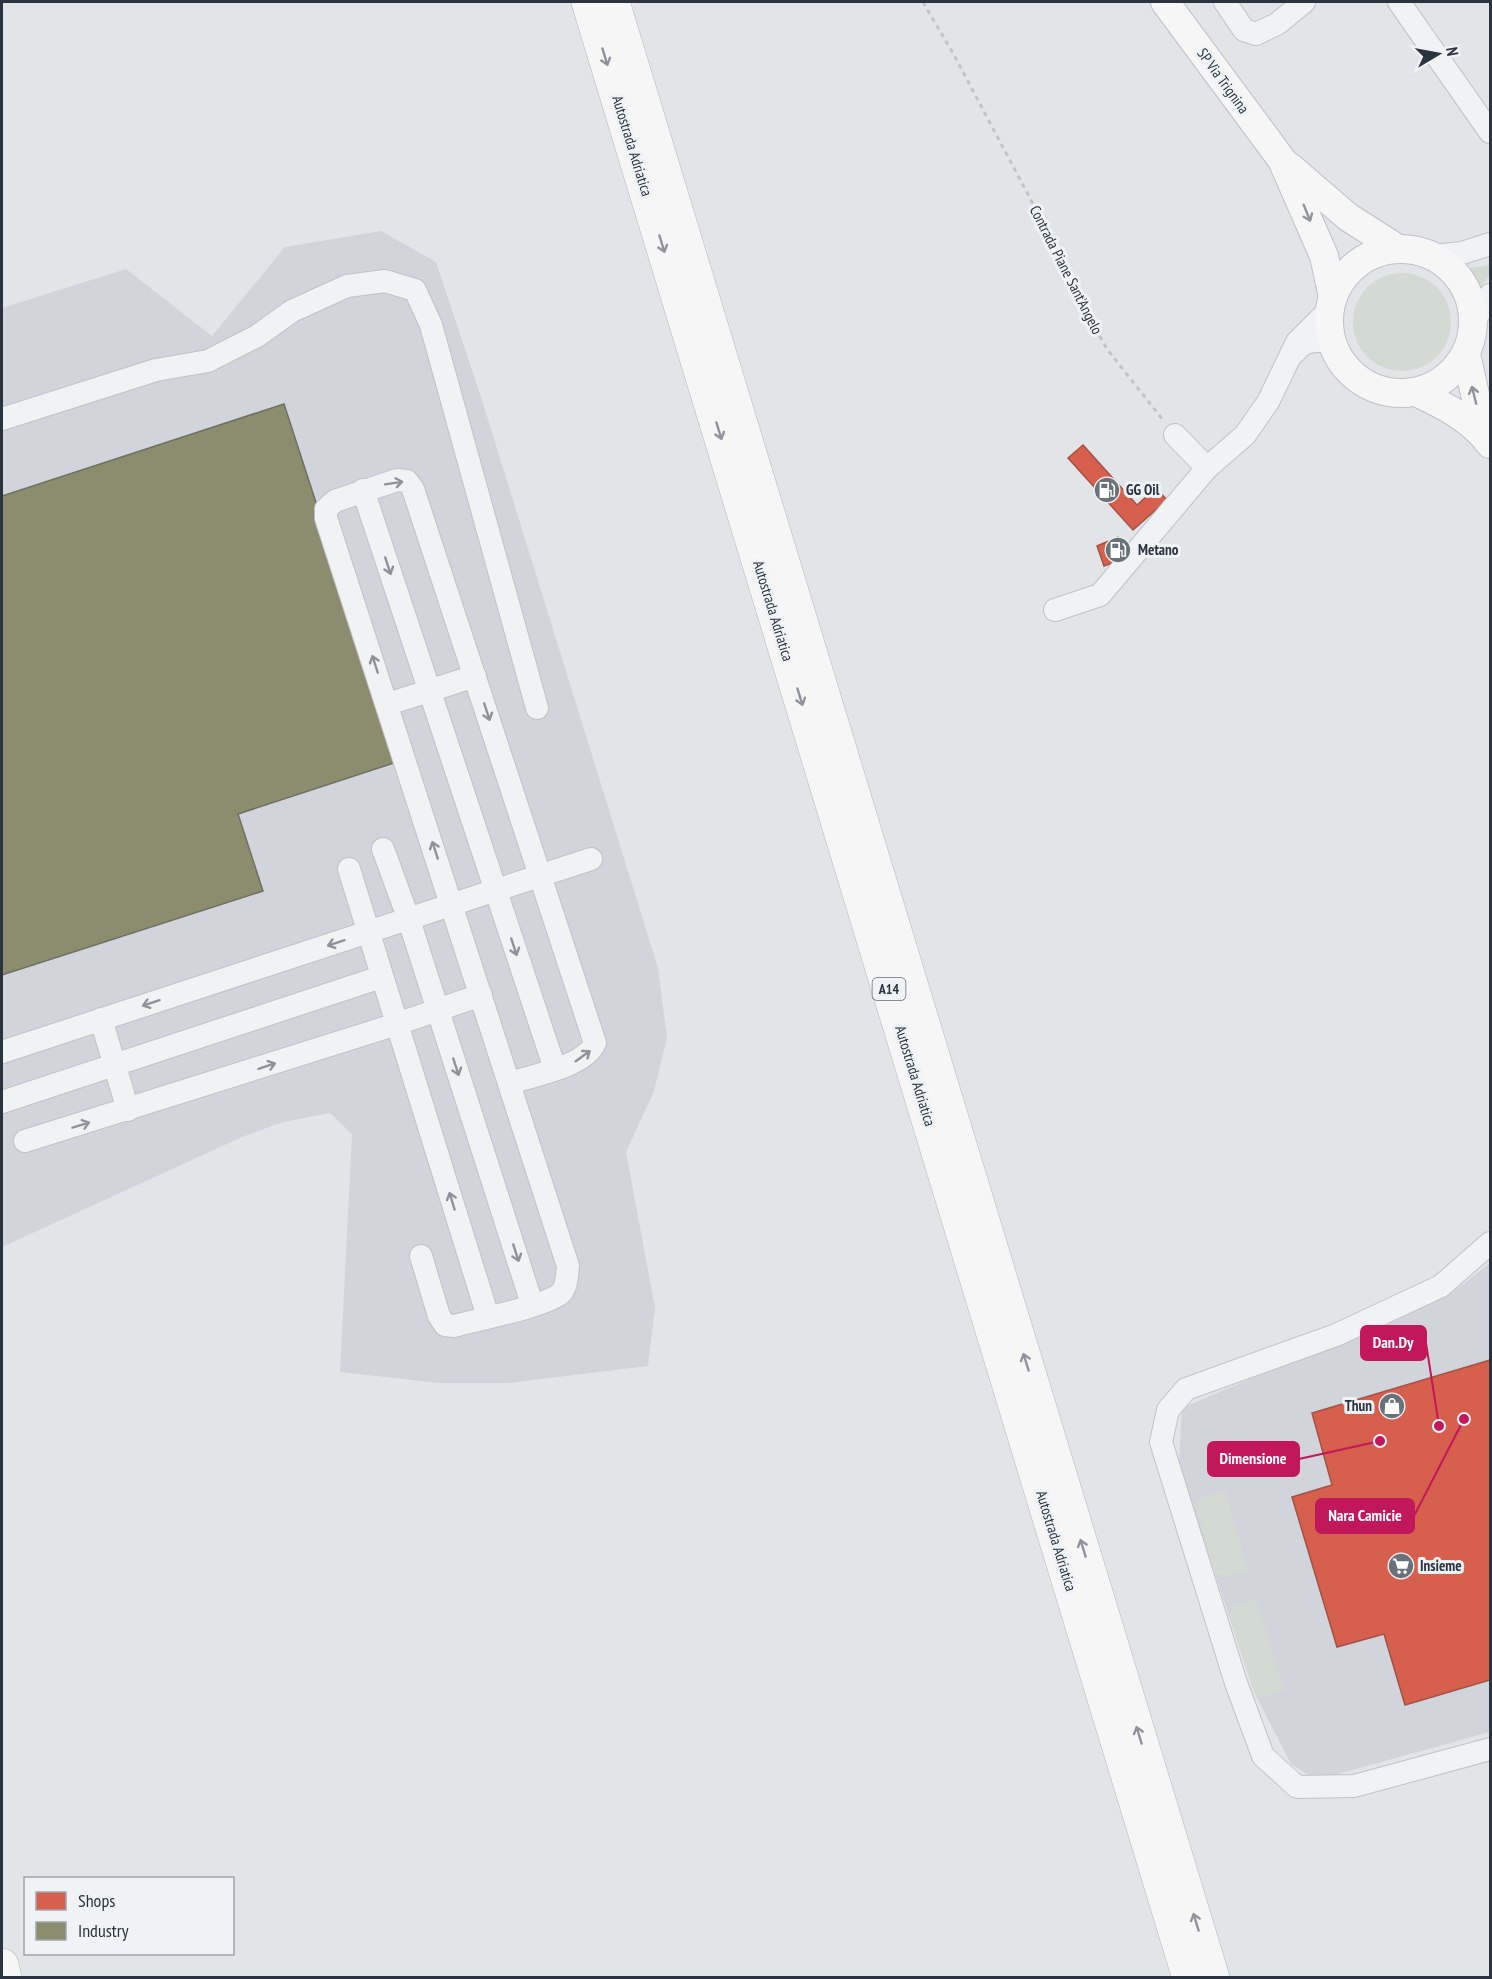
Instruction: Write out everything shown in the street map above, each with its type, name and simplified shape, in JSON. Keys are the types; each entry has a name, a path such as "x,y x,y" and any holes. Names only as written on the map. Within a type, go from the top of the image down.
{"highway":[{"name":"Autostrada Adriatica","path":"588,2 1189,1977"},
{"name":"Autostrada Adriatica","path":"613,2 1213,1977"},
{"path":"2,1965 4,1977"}],"main road":[{"name":"SP Via Trignina","path":"1165,2 1282,160 1348,217 1398,249"},
{"name":"SP Via Trignina","path":"1282,160 1324,256 1332,303 1332,343 1342,362 1356,378 1374,388 1395,394 1416,392 1445,379 1466,354"},
{"name":"SP Via Trignina","path":"1332,303 1348,273 1370,256 1398,249 1415,250 1432,256 1449,268 1462,283 1471,302 1473,323 1466,354 1487,440"},
{"name":"SP Via Trignina","path":"1416,392 1451,409 1487,440"}],"street":[{"path":"1225,2 1244,30 1256,34 1277,24 1304,2"},
{"path":"1399,2 1491,132"},
{"path":"1432,256 1461,253 1490,243"},
{"path":"2,419 156,370 208,361 257,336 292,311 347,286 385,281 415,290 431,325 537,708"},
{"path":"1473,323 1491,295"},
{"path":"1055,610 1100,594 1207,468 1245,435 1268,402 1297,342 1332,303"},
{"path":"1285,365 1298,347 1307,342 1317,340 1332,343"},
{"path":"1175,435 1207,468"},
{"path":"422,1256 439,1316 445,1325 454,1326 532,1304 562,1292 568,1266 326,518 326,509 335,501 397,480 407,481 413,489 595,1043 590,1053 579,1061 510,1083"},
{"path":"363,490 555,1069"},
{"path":"388,704 475,676"},
{"path":"383,849 439,1011 532,1304"},
{"path":"2,1052 591,859"},
{"path":"349,869 488,1317"},
{"path":"2,1102 381,977"},
{"path":"25,1141 439,1011 482,995"},
{"path":"101,1019 128,1110"},
{"path":"1491,1244 1441,1286 1336,1335 1186,1389 1167,1410 1161,1442 1236,1683 1263,1756 1297,1787 1354,1786 1491,1749"}],"path":[{"name":"Contrada Piane Sant'Angelo","path":"923,2 954,55 1031,200 1072,288 1107,349 1175,435"}],"shaded area":[{"path":"381,231 436,262 481,397 658,968 667,1038 654,1091 626,1152 655,1308 648,1366 509,1383 439,1383 340,1372 352,1134 330,1113 283,1122 242,1137 2,1247 2,308 126,269 212,336 285,247"},
{"path":"1490,265 1490,275 1477,291 1464,269"},
{"path":"1402,273 1421,277 1437,287 1447,303 1451,322 1447,341 1437,357 1421,367 1402,371 1383,367 1367,357 1357,341 1353,322 1357,303 1367,287 1383,277"},
{"path":"1490,1263 1490,1732 1316,1780 1291,1764 1254,1692 1179,1464 1182,1408 1453,1292"},
{"path":"1225,1490 1248,1569 1225,1578 1216,1574 1195,1505 1200,1498"},
{"path":"1256,1599 1285,1690 1261,1697 1254,1692 1229,1613 1235,1605"}],"building: Shops":[{"path":"1083,445 1137,505 1156,488 1167,500 1133,530 1068,458"},
{"path":"1118,537 1126,558 1104,566 1097,546"},
{"name":"Insieme","path":"1490,1360 1490,1680 1405,1705 1384,1634 1337,1647 1292,1497 1332,1485 1312,1413"}],"building: Industry":[{"path":"284,404 400,761 238,814 263,891 2,975 2,496"}],"place":[{"name":"GG Oil","path":"1107,490"},
{"name":"Metano","path":"1118,550"},
{"name":"Thun","path":"1392,1406"},
{"name":"Nara Camicie","path":"1464,1419"},
{"name":"Dan.Dy","path":"1439,1426"},
{"name":"Dimensione","path":"1380,1441"},
{"name":"Insieme","path":"1401,1566"}]}
